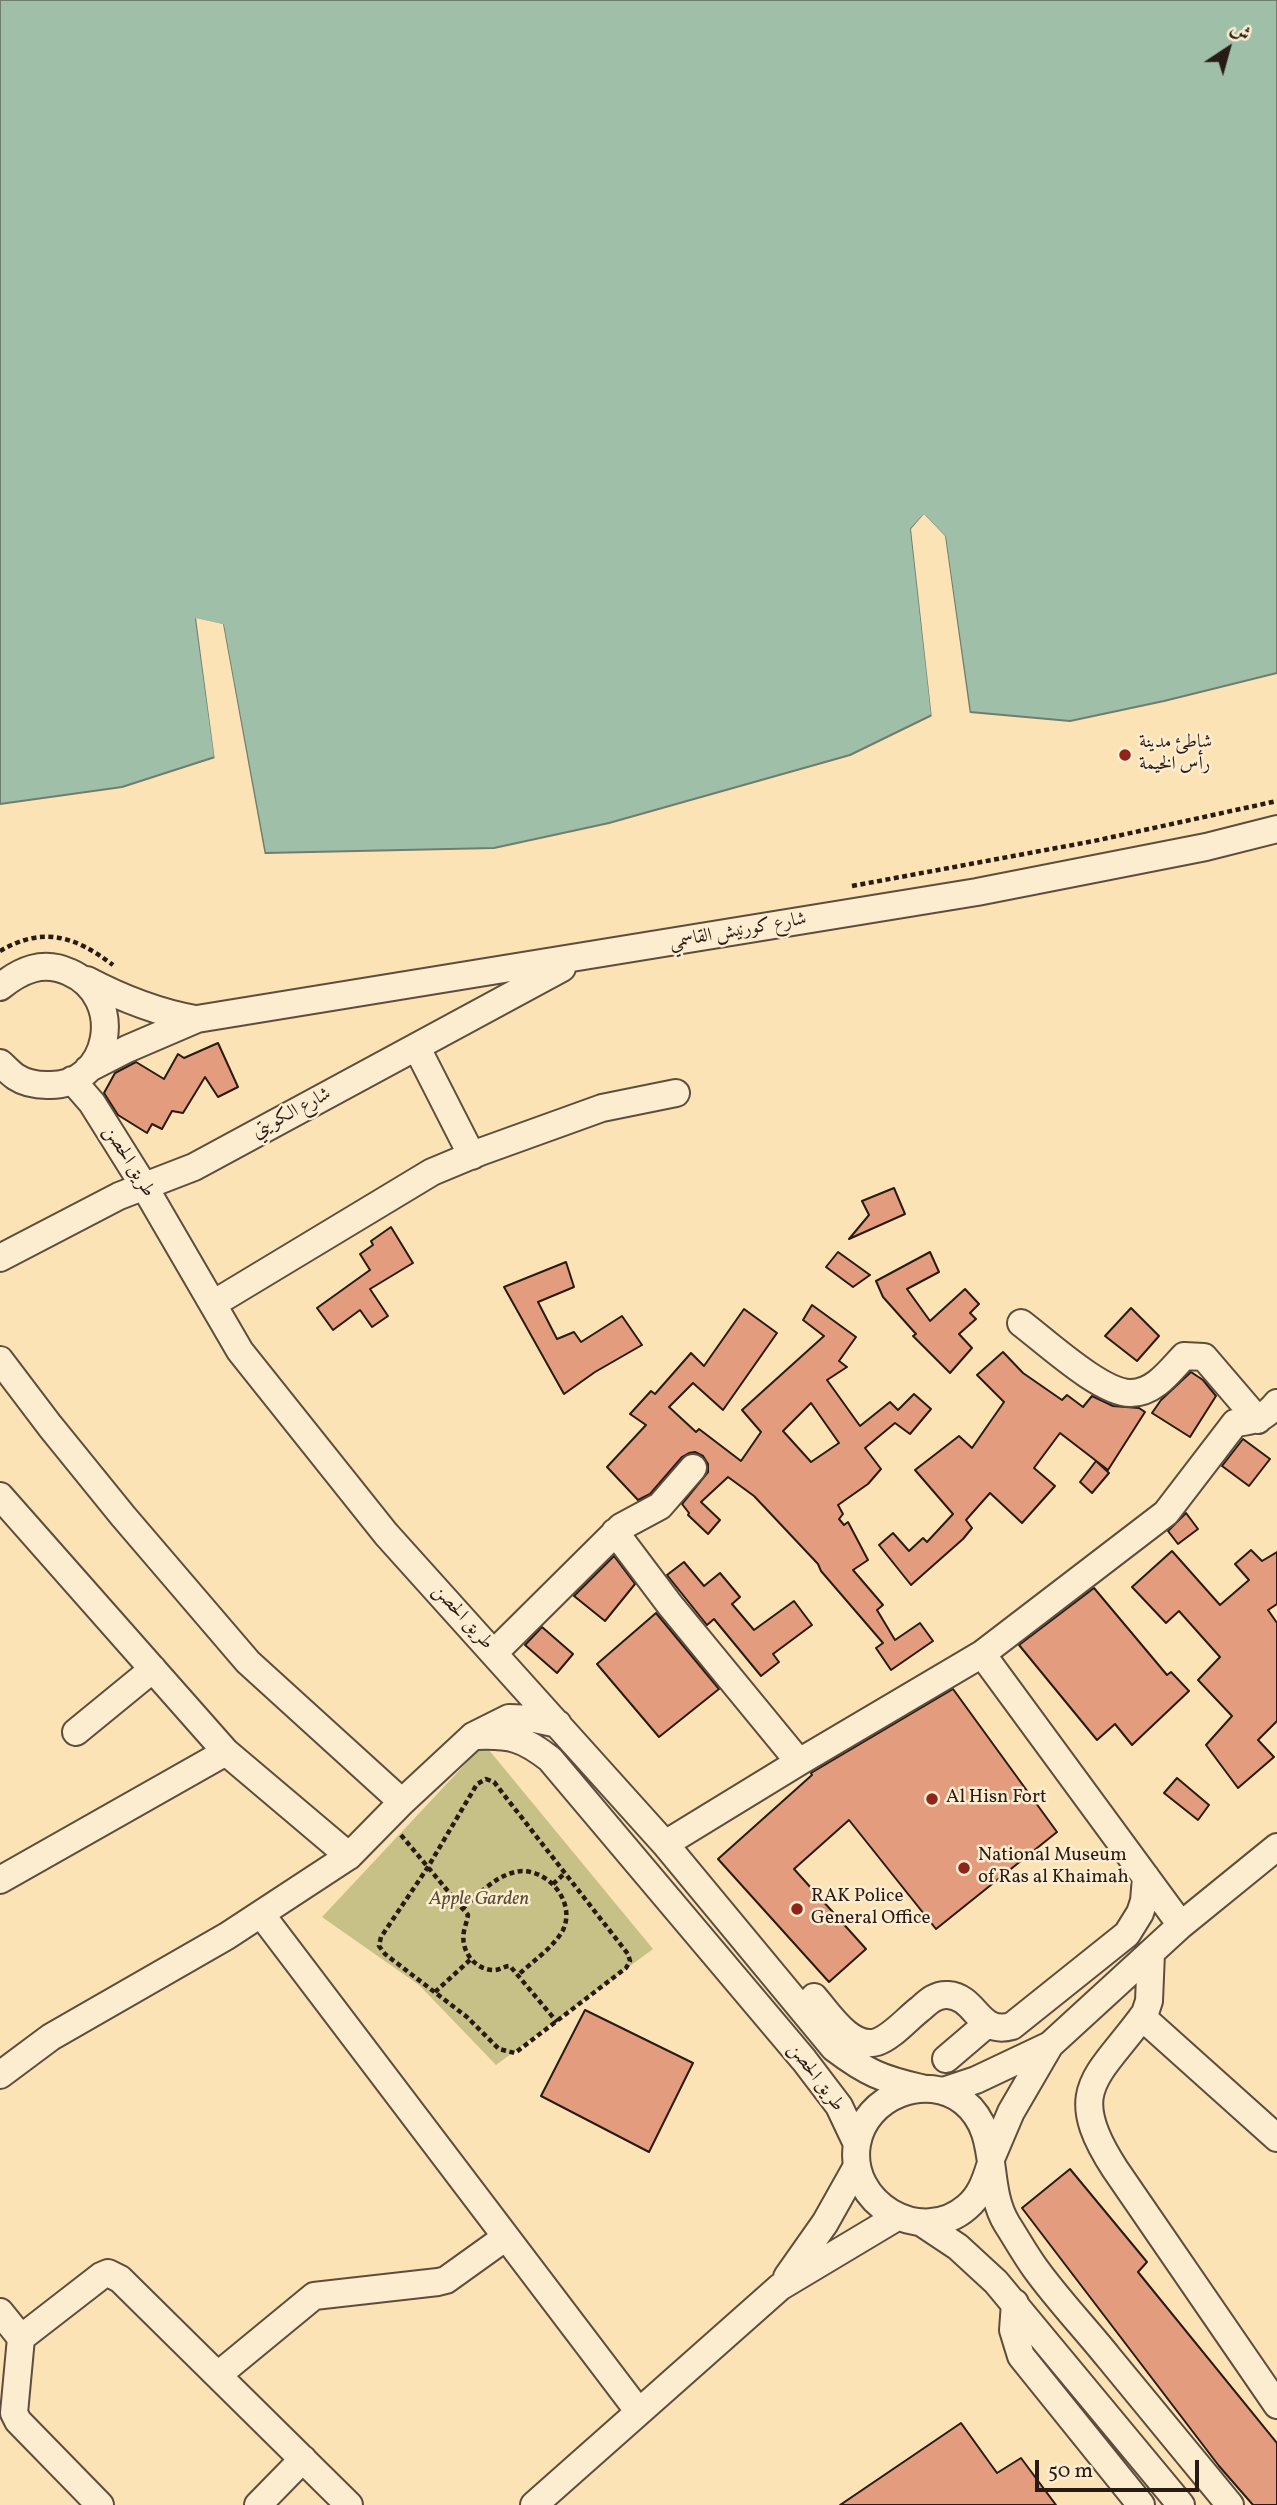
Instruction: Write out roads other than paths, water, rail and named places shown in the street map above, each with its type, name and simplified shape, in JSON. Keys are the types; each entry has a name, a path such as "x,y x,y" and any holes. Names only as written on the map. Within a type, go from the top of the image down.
{"street":[{"name":"شارع كورنيش القاسمي","path":"6,1072 35,1085 54,1086 127,1049 197,1019 579,959 977,892 1206,847 1277,829"},
{"name":"شارع الكويتي","path":"0,1258 119,1196 194,1167 579,959"},
{"name":"شارع كورنيش القاسمي","path":"0,987 17,973 38,967 60,968 124,1000 160,1012 197,1019"},
{"path":"80,976 95,991 104,1010 106,1031 100,1052 80,1074"},
{"path":"417,1048 472,1156"},
{"name":"طريق الحصن","path":"80,1074 92,1104 144,1186 240,1351 386,1534 665,1844 834,2048 857,2065 882,2078 932,2090"},
{"path":"213,1304 432,1172 602,1108 676,1093"},
{"path":"665,1844 982,1654 1166,1513 1235,1423 1268,1411 1204,1357 1184,1356 1150,1388 1130,1394 1099,1383 1021,1323"},
{"path":"0,1360 115,1506 248,1662 394,1810"},
{"path":"494,1653 615,1532 660,1506 693,1468"},
{"path":"0,1496 226,1752 349,1856"},
{"path":"615,1532 670,1605 799,1762"},
{"path":"982,1654 1181,1925"},
{"path":"76,1732 153,1669"},
{"path":"0,2076 51,2037 227,1936 349,1856 472,1736 509,1718 535,1719 558,1724"},
{"name":"طريق الحصن","path":"472,1736 508,1736 531,1744 550,1759 804,2060 839,2106 857,2155"},
{"path":"0,1880 226,1752"},
{"path":"780,2287 825,2223 857,2155 865,2122 880,2105 899,2093 932,2090 976,2080 1050,2045 1181,1925 1277,1847"},
{"path":"759,1958 789,1972 845,2032 865,2043 876,2042 886,2036 927,2003 943,1995 961,1999 987,2024 1004,2028 1012,2026 1127,1934 1144,1901 1146,1877"},
{"path":"261,1914 639,2412"},
{"path":"1110,1949 1129,1973"},
{"path":"1152,1953 1149,2001 1142,2017 1093,2082 1088,2098 1095,2135 1277,2405"},
{"path":"1142,2017 1277,2138"},
{"path":"946,2059 987,2024"},
{"path":"534,2505 780,2287 853,2241 909,2220 946,2219 967,2207 982,2189 1011,2112 1050,2045"},
{"path":"932,2090 963,2101 979,2117 988,2137 1004,2219 1035,2268 1230,2505"},
{"path":"857,2155 864,2187 878,2205 958,2247 996,2281 1181,2505"},
{"path":"218,2375 314,2296 446,2280 506,2238"},
{"path":"21,2338 108,2273 120,2278 349,2505"},
{"path":"1015,2303 1013,2330 1021,2356 1141,2505"},
{"path":"0,2312 21,2338 14,2413 18,2421 100,2505"},
{"path":"258,2505 303,2459"}],"place":[{"name":"شاطئ مدينة رأس الخيمة","path":"1125,755"},
{"name":"Al Hisn Fort","path":"932,1799"},
{"name":"National Museum of Ras al Khaimah","path":"964,1868"},
{"name":"RAK Police General Office","path":"797,1909"}],"park label":[{"name":"Apple Garden","path":"479,1901"}]}
